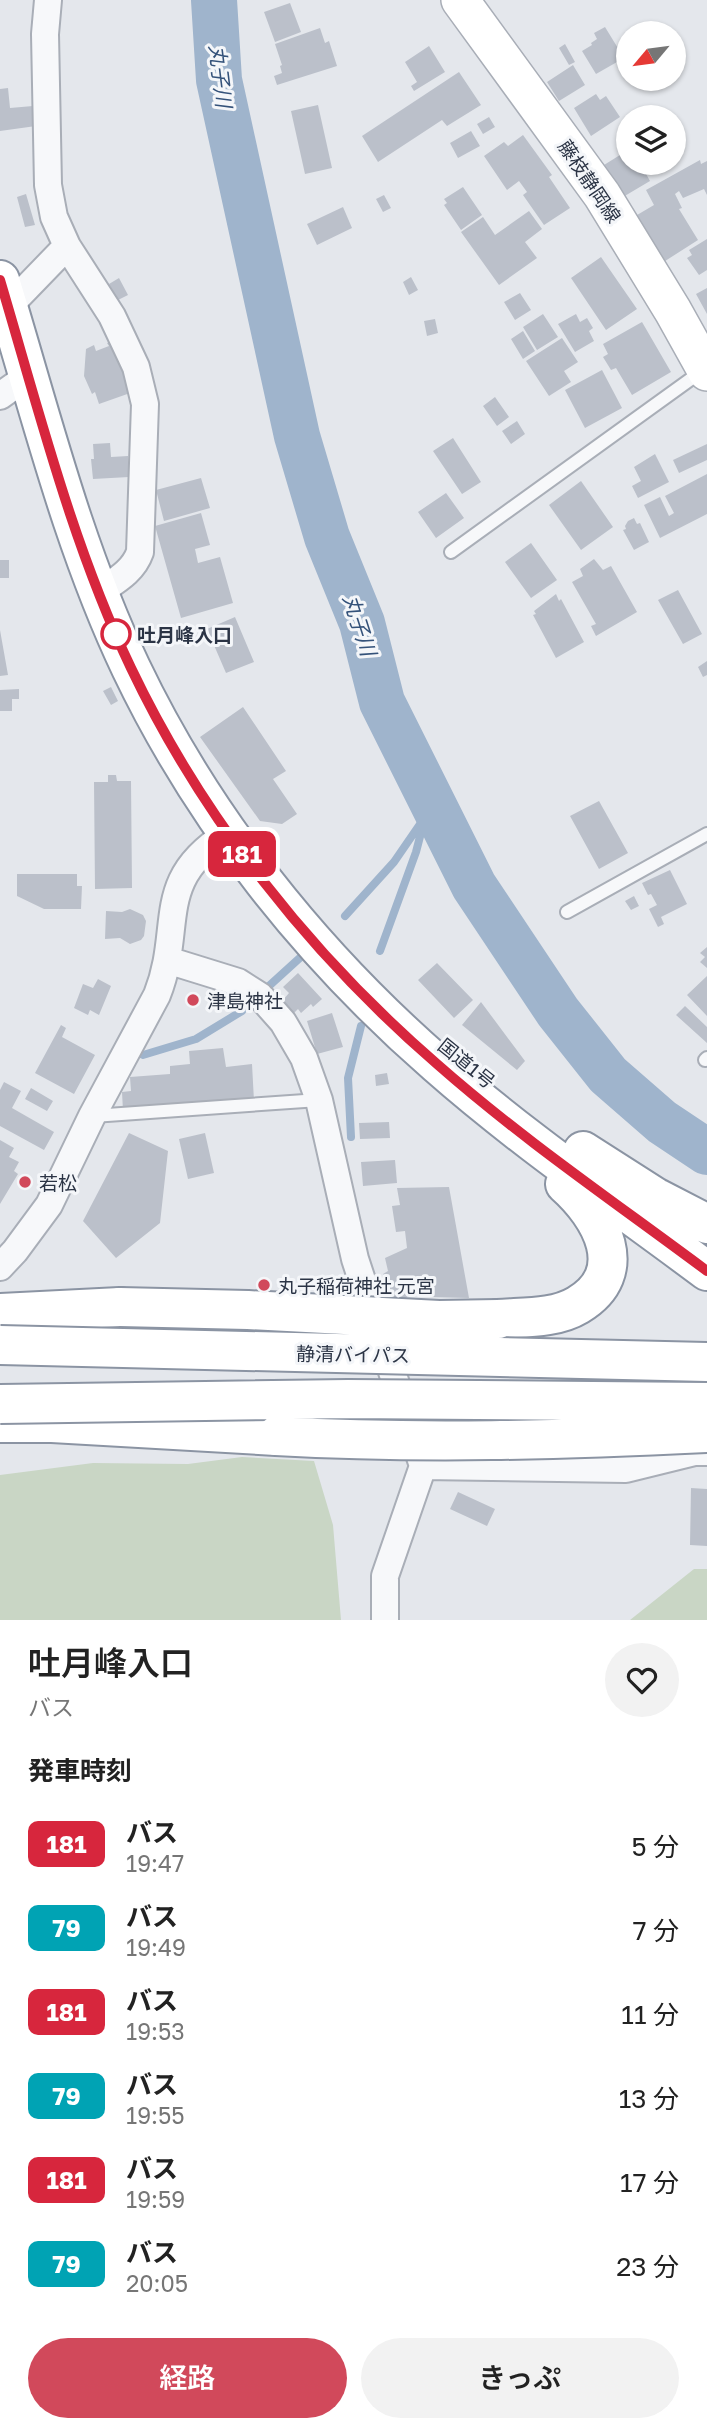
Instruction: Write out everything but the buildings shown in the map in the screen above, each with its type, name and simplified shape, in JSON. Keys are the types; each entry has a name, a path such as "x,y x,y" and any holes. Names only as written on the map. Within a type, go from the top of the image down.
{"highway":[{"name":"国道1号","path":"4,294 14,386 74,526 98,593 131,668 169,742 227,834 289,912 352,983 429,1058 560,1164 707,1271"},
{"name":"国道1号","path":"227,834 362,972 470,1068 576,1146 655,1197 707,1224"},
{"path":"0,1313 120,1307 439,1320 498,1319 552,1314 578,1305 598,1287 608,1266 605,1238 590,1210 534,1156 487,1105"},
{"name":"静清バイパス","path":"0,1345 707,1362"},
{"path":"0,1404 348,1399 707,1402"},
{"path":"0,1423 368,1441 592,1438 707,1433"}],"main road":[{"name":"藤枝静岡線","path":"460,0 602,195 706,370"}],"street":[{"path":"48,0 45,34 48,185 54,217 67,246 112,316 136,367 145,404 139,552 130,569 98,593"},
{"path":"4,294 67,246"},
{"path":"0,1267 48,1205 157,995 167,960 174,901 182,878 208,846 227,834"},
{"path":"167,960 238,982 260,996 283,1022 304,1058 319,1100 355,1259 423,1466 384,1576 385,1620"},
{"path":"423,1466 626,1469 695,1452 707,1452"}],"lane":[{"path":"451,552 706,370"},
{"path":"567,912 707,834"},
{"path":"92,1116 319,1100"}],"green space":[{"path":"242,1457 314,1461 333,1525 341,1620 0,1620 0,1475 93,1463 188,1464"},
{"path":"694,1569 707,1569 707,1620 630,1620"}],"waterway":[{"name":"丸子川","path":"214,0 219,80 297,436 327,537 362,623 382,702 474,886 558,1012 608,1075 662,1122 707,1152"},
{"path":"345,916 394,862 425,817 428,796"},
{"path":"380,951 423,825"},
{"path":"270,985 303,955"},
{"path":"143,1055 196,1039 242,1011"},
{"path":"351,1137 348,1078 361,1026"}],"bus line":[{"name":"181","path":"0,280 41,421 98,593 131,668 169,742 227,834 289,912 352,983 400,1031 560,1164 707,1271"}],"place":[{"name":"吐月峰入口","path":"116,634"},
{"name":"津島神社","path":"193,1000"},
{"name":"若松","path":"25,1182"},
{"name":"丸子稲荷神社 元宮","path":"264,1285"}]}
